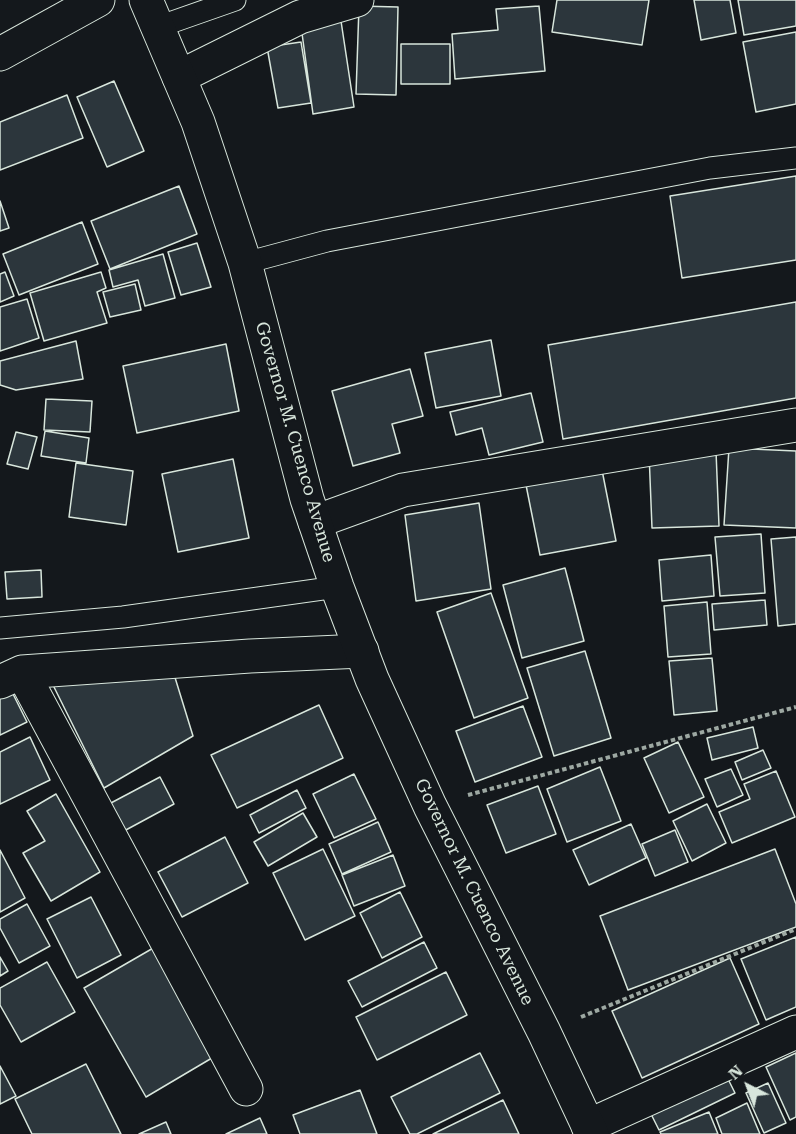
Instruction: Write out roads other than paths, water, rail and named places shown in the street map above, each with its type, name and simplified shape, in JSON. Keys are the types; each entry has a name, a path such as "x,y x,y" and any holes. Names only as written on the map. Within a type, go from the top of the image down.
{"street":[{"path":"0,54 98,0"},
{"path":"179,77 300,17 357,0"},
{"name":"Governor M. Cuenco Avenue","path":"152,14 198,122 245,263 315,522 372,679 430,806 544,1032 590,1130"},
{"path":"315,522 403,490 796,425"},
{"path":"246,1089 11,677 250,656 362,651"},
{"path":"590,1130 796,1032"}],"lane":[{"path":"152,14 236,0"},
{"path":"245,263 327,241 710,168 796,158"},
{"path":"0,628 123,617 337,587"}]}
